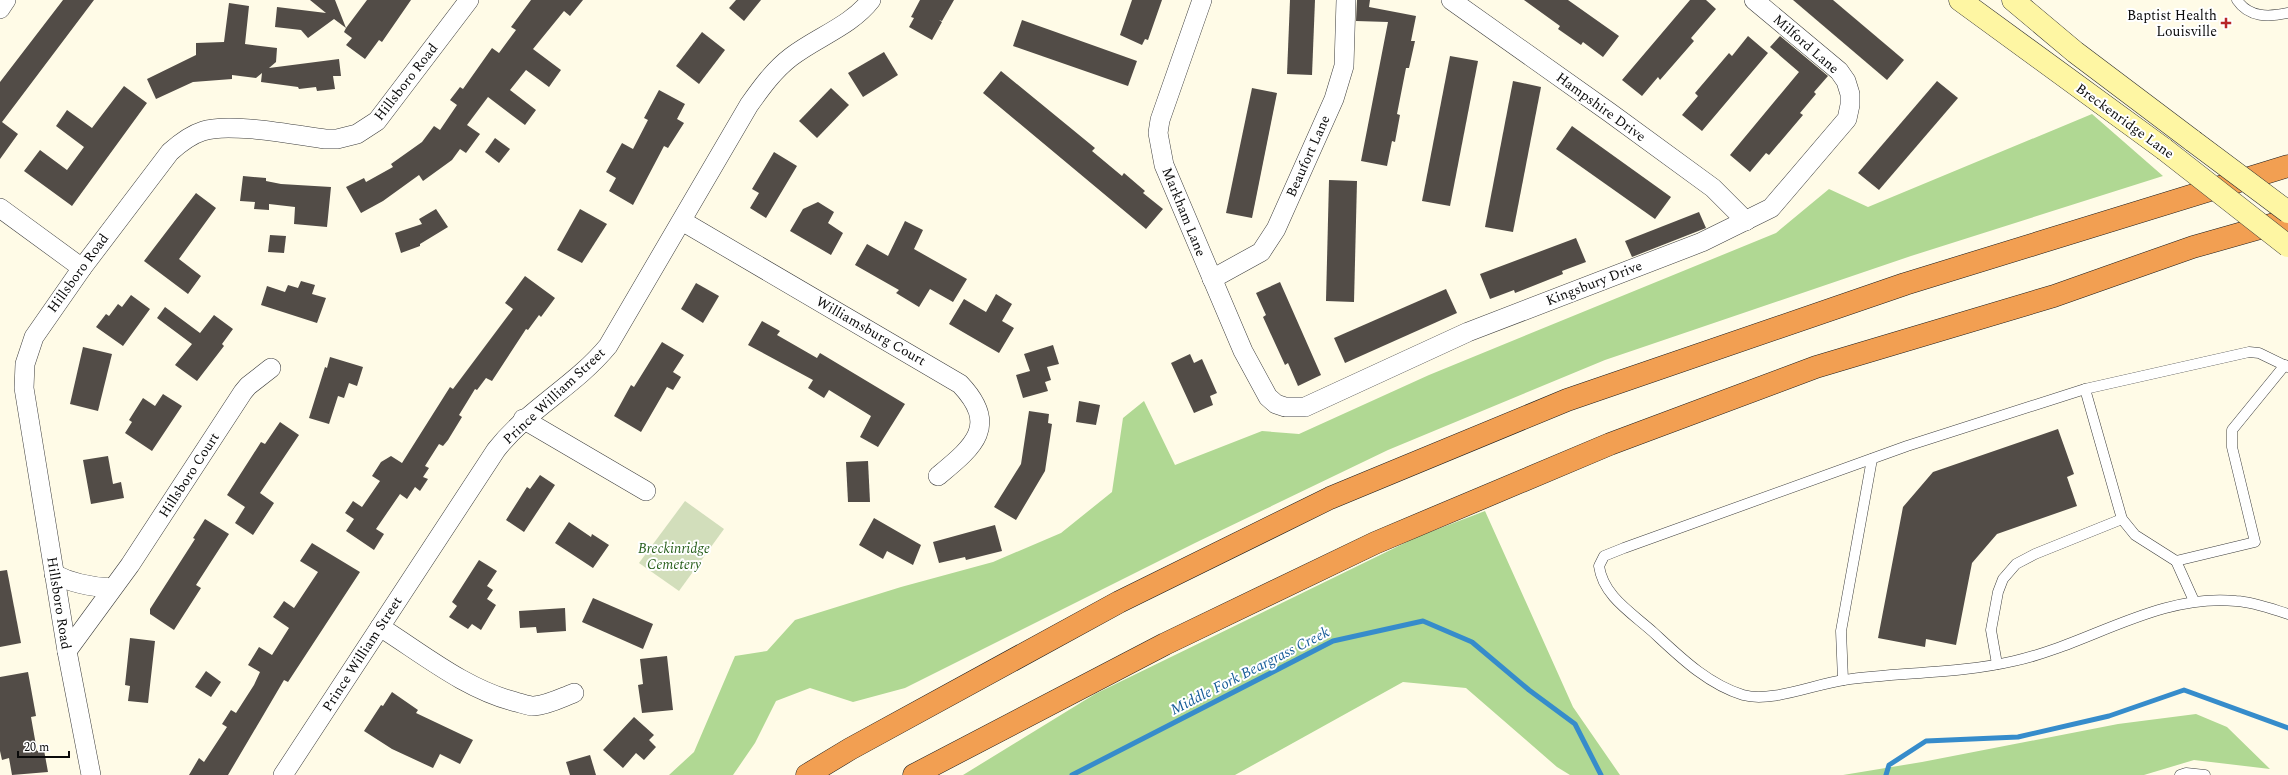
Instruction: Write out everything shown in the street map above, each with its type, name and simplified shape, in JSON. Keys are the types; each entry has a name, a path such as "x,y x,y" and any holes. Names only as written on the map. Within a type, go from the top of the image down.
{"highway":[{"path":"807,775 850,748 1119,602 1330,498 1553,406 1905,284 2288,166"},
{"path":"914,775 1165,644 1375,543 1610,444 1816,367 2054,296 2193,247 2288,220"}],"main road":[{"name":"Breckenridge Lane","path":"1960,0 2164,149 2288,246"},
{"name":"Breckenridge Lane","path":"2013,0 2075,52 2288,212"}],"street":[{"path":"0,9 6,0"},
{"name":"Hillsboro Road","path":"91,775 67,651 26,406 24,388 25,364 34,337 82,268 170,152 191,135 204,130 221,127 337,139 357,134 377,121 469,0"},
{"name":"Prince William Street","path":"283,775 496,450 524,419 577,378 608,346 764,84 791,57 856,16 871,0"},
{"name":"Markham Lane","path":"1202,0 1160,120 1158,133 1164,165 1243,351 1268,397 1276,404 1285,407"},
{"name":"Beaufort Lane","path":"1212,279 1261,252 1276,229 1334,99 1344,66 1346,0"},
{"name":"Hampshire Drive","path":"1451,0 1707,184 1746,221"},
{"name":"Milford Lane","path":"1754,0 1839,71 1846,81 1850,94"},
{"name":"Kingsbury Drive","path":"1285,407 1305,407 1468,332 1702,242 1771,208 1842,126 1850,106 1850,94"},
{"path":"0,208 82,268"},
{"name":"Williamsburg Court","path":"682,221 960,384 971,395 976,406 979,418 978,435 974,444 938,476"},
{"name":"Hillsboro Court","path":"67,651 130,565 243,392 271,368"},
{"path":"524,419 646,491"},
{"path":"54,574 71,582 93,587 112,588"},
{"path":"380,627 457,676 479,689 500,698 532,706 549,703 574,693"}],"lane":[{"path":"2237,0 2242,8 2257,15 2274,16 2288,13"},
{"path":"2176,561 2255,542 2232,447 2232,430 2287,366 2259,353 2249,352 2085,389 1872,459 1624,548 1604,556 1599,566 1605,587 1618,601 1700,673 1725,689 1745,695 1765,696 1843,680 1959,670 1997,664 2064,647 2149,613 2194,601 2237,601 2288,614"},
{"path":"2085,389 2122,519 2135,535 2176,561 2194,601"},
{"path":"1843,680 1841,631 1872,459"},
{"path":"1997,664 1991,630 1997,597 2003,579 2016,564 2035,554 2122,519"},
{"path":"2180,775 2186,773 2205,775"}],"green space":[{"path":"2092,114 2163,176 1911,256 1605,360 1388,450 1195,543 905,688 853,702 810,688 776,701 755,743 733,775 669,775 694,752 735,656 767,651 795,620 901,587 993,562 1061,533 1112,492 1123,418 1144,401 1175,465 1262,431 1299,434 1429,375 1776,233 1829,189 1868,207"},
{"name":"Breckinridge Cemetery","path":"685,501 724,529 679,591 639,563"},
{"path":"1485,511 1573,707 1620,775 1570,775 1557,767 1466,688 1403,682 1235,775 963,775 1095,694 1417,537"},
{"path":"2196,714 2227,727 2270,769 2194,760 2144,775 1843,775 1922,762 2118,724"}],"building":[{"path":"63,0 94,0 2,122 18,134 0,159 0,82"},
{"path":"310,0 335,0 346,28 334,19 308,38 301,30 275,27 277,7 326,13"},
{"path":"367,0 411,0 382,42 379,40 365,59 346,45 352,38 344,32"},
{"path":"531,0 583,0 570,16 564,11 533,49 561,70 549,87 526,70 510,90 536,110 525,125 488,97 467,125 480,134 466,153 460,149 452,160 423,181 419,175 383,201 361,213 346,187 364,178 366,182 393,167 391,164 422,142 434,126 440,130 457,105 450,100 460,87 463,89 492,48 499,53 516,30 511,27"},
{"path":"736,0 761,0 744,21 729,8"},
{"path":"920,0 954,0 942,21 939,20 942,22 932,40 909,27 914,18 911,17"},
{"path":"1132,0 1162,0 1148,40 1145,39 1142,45 1120,35"},
{"path":"1290,0 1315,0 1312,75 1287,74"},
{"path":"1357,0 1370,0 1369,7 1416,16 1411,41 1415,41 1409,68 1406,68 1397,114 1400,115 1395,142 1392,141 1387,166 1361,161 1388,22 1356,21"},
{"path":"1524,0 1568,0 1619,36 1603,57 1583,42 1581,45 1558,29 1560,26"},
{"path":"1690,0 1706,0 1716,9 1691,38 1694,41 1660,80 1658,77 1642,96 1622,80"},
{"path":"1793,0 1833,0 1904,60 1887,80"},
{"path":"229,3 249,6 245,44 277,48 276,62 269,68 339,59 341,76 333,76 335,89 317,91 316,87 299,89 298,87 261,82 262,73 256,78 232,75 232,79 193,82 156,99 147,79 196,55 196,43 224,42"},
{"path":"1022,20 1137,61 1128,86 1013,46"},
{"path":"702,32 725,50 699,84 676,66"},
{"path":"1748,36 1768,53 1702,131 1682,115 1698,96 1695,93 1729,53 1732,56"},
{"path":"1780,36 1828,76 1814,92 1816,94 1800,113 1803,115 1769,155 1766,153 1750,172 1730,155 1799,72 1770,47"},
{"path":"884,52 898,75 863,97 848,73"},
{"path":"1450,56 1478,61 1450,206 1422,201"},
{"path":"1001,71 1095,148 1092,151 1122,176 1124,173 1145,191 1143,193 1163,209 1146,229 983,93"},
{"path":"1513,81 1541,87 1513,232 1485,227"},
{"path":"1937,81 1958,98 1879,190 1858,173"},
{"path":"124,86 147,103 72,206 24,171 40,150 67,170 84,147 56,126 67,110 92,128"},
{"path":"831,88 849,105 817,138 799,121"},
{"path":"1252,88 1277,93 1252,218 1226,213"},
{"path":"659,90 685,104 677,119 684,123 668,148 664,146 633,205 609,191 616,178 606,172 622,143 633,149 648,120 644,118"},
{"path":"1572,126 1671,197 1655,219 1556,149"},
{"path":"495,138 510,149 499,163 485,152"},
{"path":"774,152 797,166 766,218 750,208 759,193 752,189"},
{"path":"243,176 266,178 266,181 281,184 331,187 327,227 294,224 295,207 269,204 269,210 254,209 255,202 240,201"},
{"path":"1329,180 1357,181 1354,302 1326,301"},
{"path":"196,193 216,208 179,259 201,276 188,294 144,261"},
{"path":"818,202 834,212 828,223 843,233 831,255 790,231 803,209"},
{"path":"436,209 448,227 420,244 420,246 401,253 395,233 422,224 419,219"},
{"path":"580,209 607,224 582,263 557,250"},
{"path":"1699,212 1706,228 1632,257 1625,241"},
{"path":"905,221 923,230 914,249 967,279 953,302 930,289 919,307 896,293 899,290 855,265 867,244 888,256"},
{"path":"270,235 286,236 284,253 268,252"},
{"path":"1576,238 1586,262 1562,271 1563,274 1515,293 1514,290 1490,299 1480,274"},
{"path":"525,276 555,298 541,317 539,315 528,330 526,329 492,381 486,378 477,390 475,389 459,415 462,417 448,440 443,446 439,444 425,466 429,468 423,477 428,479 420,491 415,487 407,499 400,494 376,529 384,534 374,550 346,531 354,519 345,513 353,501 362,507 380,481 372,476 381,462 391,456 402,463 450,387 453,389 513,309 505,303"},
{"path":"301,281 315,285 312,294 326,298 317,323 261,305 267,286 285,292 288,285 298,288"},
{"path":"1280,282 1321,375 1298,386 1288,363 1285,365 1263,317 1266,315 1256,293"},
{"path":"696,283 719,296 703,323 681,309"},
{"path":"1446,289 1457,313 1345,363 1334,338"},
{"path":"996,294 1012,304 1002,321 1014,328 999,353 949,324 964,299 986,312"},
{"path":"131,295 150,309 123,346 96,327 106,314 109,316 118,304 122,307"},
{"path":"165,307 200,333 214,315 233,329 222,344 224,346 197,381 175,365 192,344 157,318"},
{"path":"762,321 780,331 777,335 817,358 820,353 905,404 878,447 860,437 871,416 829,390 824,398 808,388 813,380 748,345"},
{"path":"662,342 684,355 673,372 681,377 673,390 667,387 641,432 614,416 631,385 634,387"},
{"path":"1053,345 1059,364 1047,367 1051,380 1045,382 1048,391 1023,398 1016,375 1030,371 1024,354"},
{"path":"83,347 112,354 98,411 70,404"},
{"path":"1190,354 1194,363 1202,359 1217,393 1210,396 1213,405 1194,413 1171,363"},
{"path":"330,357 363,367 357,386 349,383 344,398 338,396 329,424 309,418 325,367 327,368"},
{"path":"163,394 182,406 152,451 125,433 132,422 129,420 143,398 155,406"},
{"path":"1079,401 1100,405 1096,425 1076,422"},
{"path":"1029,411 1049,414 1048,423 1052,424 1045,471 1016,520 994,507 1021,464"},
{"path":"280,422 299,435 260,493 274,503 253,535 235,523 245,507 227,495 261,442 265,444"},
{"path":"2058,429 2074,474 2067,477 2077,506 1997,534 1972,563 1956,645 1926,639 1925,647 1878,638 1903,507 1933,472"},
{"path":"108,456 113,484 121,482 124,498 91,504 83,460"},
{"path":"868,461 870,502 848,502 846,462"},
{"path":"540,475 555,485 524,532 506,520 527,487 530,489"},
{"path":"874,518 921,545 913,565 887,551 883,559 859,545"},
{"path":"205,519 229,534 196,585 201,588 174,630 150,614 150,609 195,539 193,538"},
{"path":"569,522 591,537 592,534 609,545 593,568 555,543"},
{"path":"995,525 1002,551 966,560 965,557 939,563 933,542"},
{"path":"312,543 360,572 288,682 284,680 228,775 189,775 199,758 204,762 227,727 222,724 231,710 236,713 254,685 260,672 248,665 259,647 272,655 289,628 273,617 284,601 294,608 318,572 300,561"},
{"path":"479,560 497,571 487,586 493,590 487,599 496,605 481,630 472,624 468,629 449,617 457,606 452,602"},
{"path":"7,570 21,643 0,647 0,571"},
{"path":"593,598 653,624 643,649 582,622"},
{"path":"565,608 566,631 537,633 536,627 520,628 519,611"},
{"path":"130,638 155,641 148,703 128,701 130,686 125,685"},
{"path":"667,656 673,710 642,713 638,685 643,684 640,659"},
{"path":"206,671 221,682 211,697 195,687"},
{"path":"28,672 36,716 31,717 37,751 44,750 48,772 12,775 9,758 2,760 0,751 0,677"},
{"path":"392,692 418,710 416,713 473,740 460,764 440,754 433,768 392,749 364,731 381,705 383,706"},
{"path":"634,717 654,735 649,740 656,747 644,760 636,753 623,768 603,750"},
{"path":"590,755 596,775 570,775 566,762"}],"waterway":[{"name":"Middle Fork Beargrass Creek","path":"1072,775 1333,641 1423,621 1472,642 1529,690 1575,724 1601,775"},
{"name":"Middle Fork Beargrass Creek","path":"1886,775 1889,765 1926,741 2018,737 2109,716 2184,690 2288,728"}],"place":[{"name":"Baptist Health Louisville","path":"2226,23"}]}
